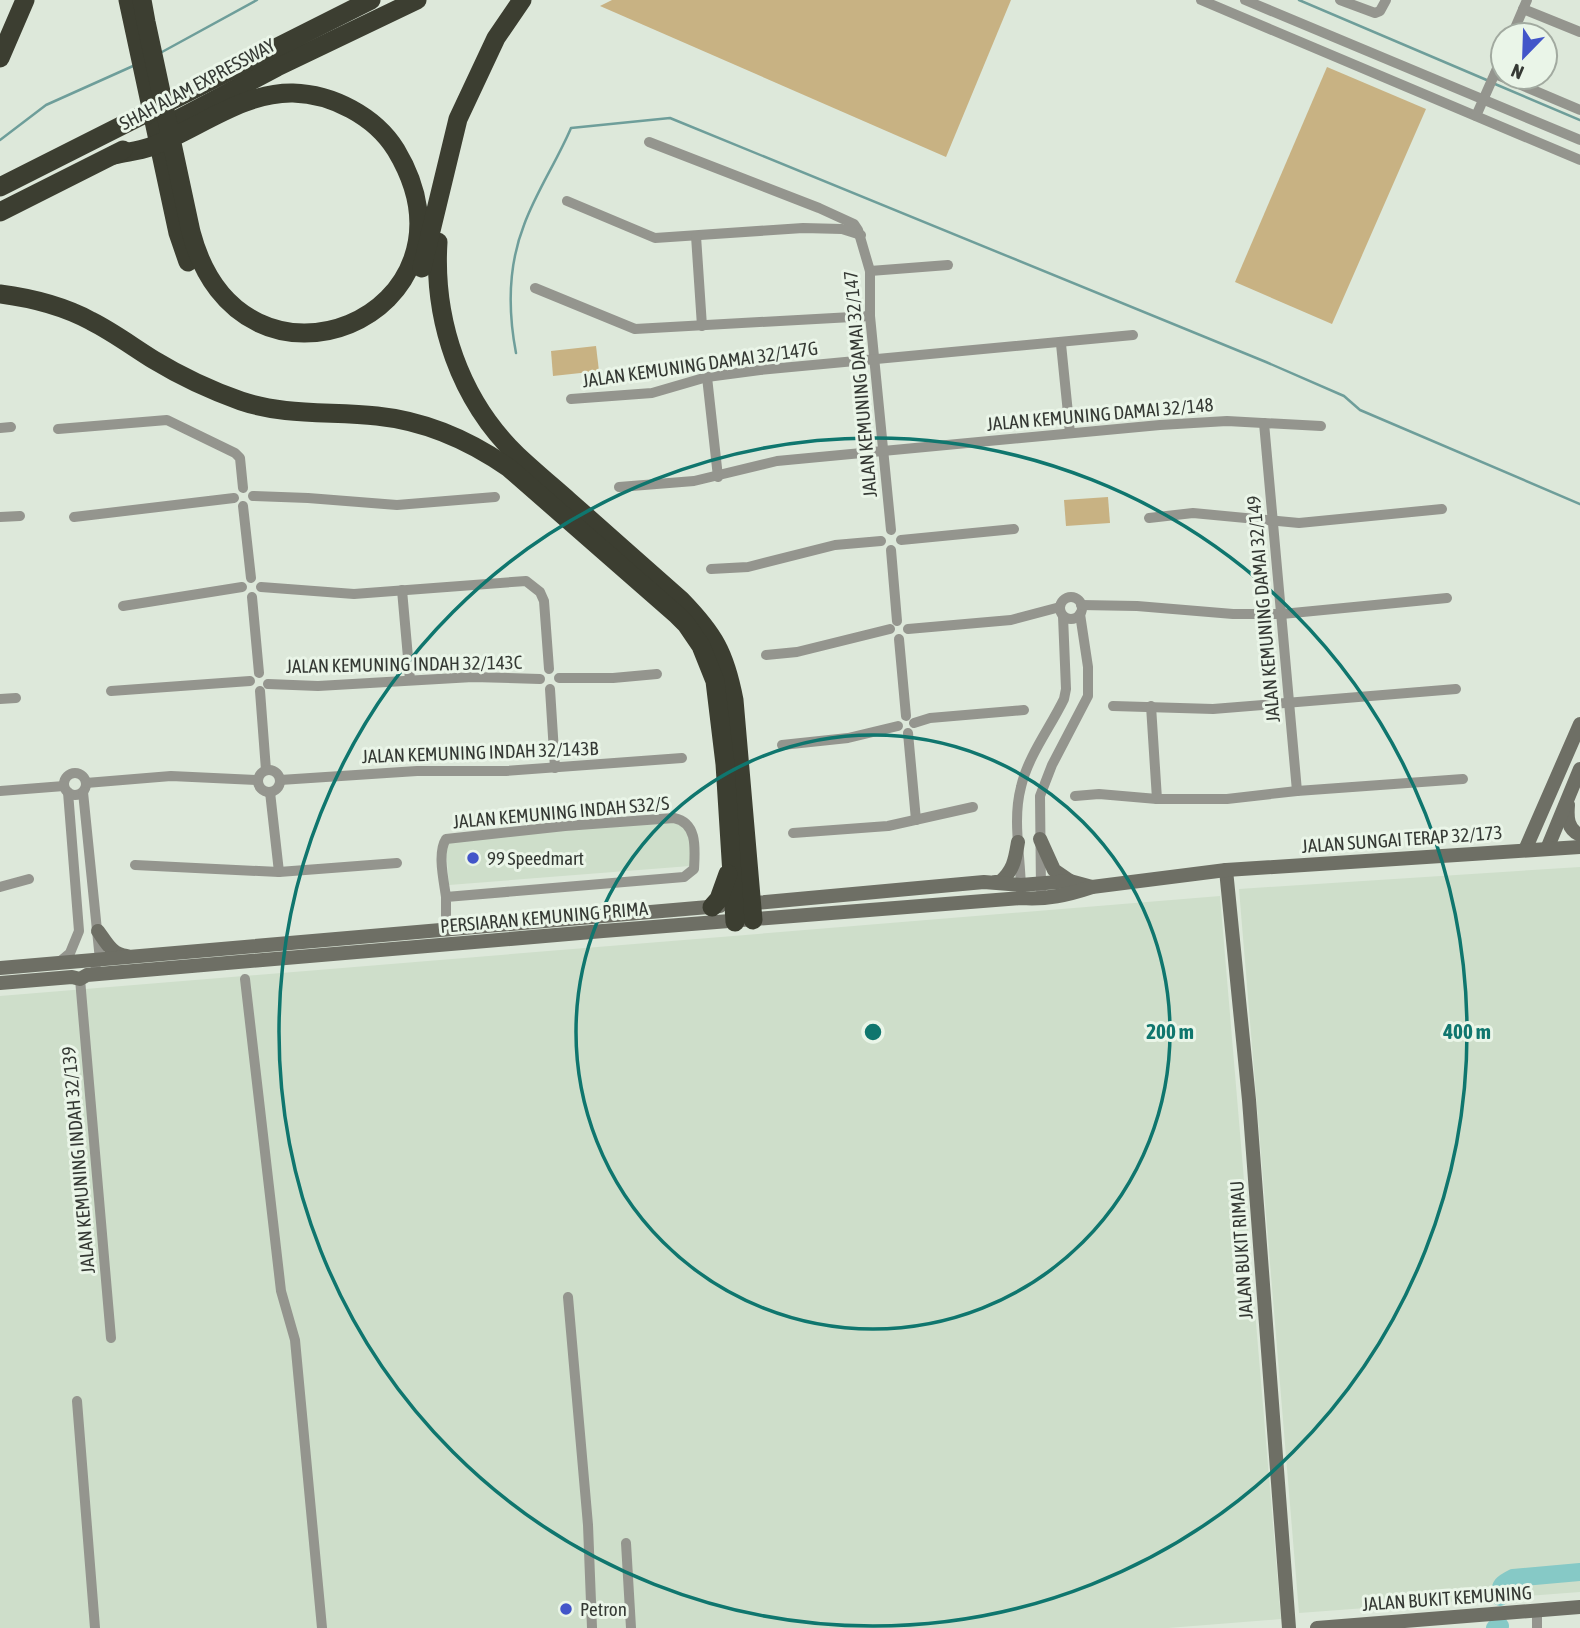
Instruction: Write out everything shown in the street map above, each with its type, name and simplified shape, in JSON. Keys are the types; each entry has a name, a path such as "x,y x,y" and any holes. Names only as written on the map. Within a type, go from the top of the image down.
{"highway":[{"path":"0,58 25,0"},
{"path":"128,0 140,24 198,283 213,305 230,320 261,337 296,346 326,344 354,337 387,318 405,300 425,260 458,119 496,38 522,0"},
{"path":"140,24 142,0"},
{"name":"SHAH ALAM EXPRESSWAY","path":"0,187 371,0"},
{"name":"SHAH ALAM EXPRESSWAY","path":"0,212 114,155 202,104 417,0"},
{"path":"114,155 150,147 246,102 294,93 329,100 366,118 393,145 404,164 415,195 418,222 408,270 397,290 367,316 329,331 296,332 263,324 241,313 228,302 208,276 185,233"},
{"path":"441,192 436,267 441,312 455,361 480,410 516,454 681,600 706,626 716,642 730,681 733,701 743,912"},
{"path":"0,294 39,301 72,312 192,381 244,402 289,412 375,416 411,421 456,437 491,455 509,468 676,614 701,646 715,681 725,764 731,862 743,912"},
{"path":"712,907 719,899 731,862"}],"street":[{"path":"1201,0 1580,160"},
{"path":"1245,0 1489,85"},
{"path":"1340,0 1375,13 1380,11 1386,0"},
{"path":"1518,21 1525,4 1580,32"},
{"path":"1476,116 1489,87"},
{"path":"1500,91 1580,140"},
{"path":"1512,91 1580,110"},
{"path":"649,142 819,208 854,224 861,235"},
{"path":"567,201 655,238 803,228 842,229 861,235"},
{"path":"803,228 813,222 819,208"},
{"name":"JALAN KEMUNING DAMAI 32/147","path":"861,235 870,271 870,316 891,530"},
{"path":"696,236 702,326"},
{"path":"870,271 948,265"},
{"path":"536,288 635,329 870,316"},
{"name":"JALAN KEMUNING DAMAI 32/147G","path":"571,399 652,393 707,377 760,370 1061,344 1133,335"},
{"path":"1061,344 1070,433"},
{"path":"707,377 718,477"},
{"path":"58,429 167,420 235,453 240,458 243,488"},
{"name":"JALAN KEMUNING DAMAI 32/148","path":"619,487 718,477 776,461 1070,433 1227,421 1321,426"},
{"name":"JALAN KEMUNING DAMAI 32/149","path":"1264,423 1297,791"},
{"path":"251,578 237,490 248,489 253,496"},
{"path":"253,496 397,505 495,497"},
{"path":"74,517 251,502 253,496"},
{"path":"1149,518 1193,513 1299,523 1442,509"},
{"path":"0,517 20,516"},
{"path":"901,540 1014,529"},
{"path":"891,530 897,532 901,540 897,548 891,550 883,546 881,541 882,534 891,530"},
{"path":"710,569 748,567 835,545 881,541"},
{"path":"891,550 893,637 899,639 906,635 908,629"},
{"path":"242,587 246,580 251,578"},
{"path":"242,587 246,595 252,597 260,593 259,582 251,578"},
{"path":"261,587 354,594 526,581 540,592 544,601 549,669"},
{"path":"122,606 242,587"},
{"path":"402,590 410,680"},
{"path":"252,597 255,677 253,688 264,687"},
{"path":"908,629 1011,620 1061,611 1071,619 1080,610 1164,608 1233,614 1282,614 1447,598"},
{"path":"1021,892 1018,842 1021,786 1032,756 1064,699 1066,689 1061,611 1063,601 1076,599 1088,667 1087,696 1052,765 1040,796 1042,899"},
{"path":"766,655 797,652 903,622 908,629"},
{"path":"899,639 916,820"},
{"path":"549,669 555,671 559,678 556,686 550,689 544,687 540,679 543,671 549,669"},
{"path":"559,678 613,678 657,674"},
{"path":"111,691 266,676 266,770"},
{"name":"JALAN KEMUNING INDAH 32/143C","path":"264,687 473,677 540,679"},
{"path":"550,689 555,768"},
{"path":"1112,706 1213,709 1456,689"},
{"path":"0,699 16,698"},
{"path":"1151,706 1157,799"},
{"path":"782,744 848,738 930,718 1024,710"},
{"path":"1525,850 1580,724"},
{"path":"1032,756 1052,765"},
{"name":"JALAN KEMUNING INDAH 32/143B","path":"280,780 417,771 506,771 681,758"},
{"path":"1547,849 1580,769"},
{"path":"266,770 275,771 280,780 278,788 270,792 261,789 258,779 266,770"},
{"path":"41,965 59,963 66,959 79,931 66,789 68,776 80,775 85,788 100,960 76,978"},
{"path":"0,791 31,787 66,789 74,795 85,788 171,776 205,775 258,779"},
{"path":"1075,796 1099,794 1157,799 1227,799 1463,779"},
{"path":"270,792 279,872"},
{"path":"1494,852 1526,833 1550,793"},
{"path":"1568,796 1569,823 1571,829 1580,835"},
{"path":"793,833 888,826 973,807"},
{"name":"JALAN KEMUNING INDAH S32/S","path":"446,897 684,877 694,869 693,831 687,822 674,818 446,839 442,851 446,930"},
{"path":"1040,839 1054,870 1070,881"},
{"path":"984,882 1000,882 1009,874 1014,865 1018,842"},
{"name":"JALAN SUNGAI TERAP 32/173","path":"1226,870 1580,847"},
{"path":"135,865 279,872 397,863"},
{"name":"PERSIARAN KEMUNING PRIMA","path":"0,983 603,931 984,882 1042,899 1092,887 1226,870"},
{"name":"JALAN BUKIT RIMAU","path":"1226,870 1249,1100 1289,1628"},
{"path":"0,887 29,879"},
{"name":"PERSIARAN KEMUNING PRIMA","path":"0,968 712,907 743,912 1021,892 1041,884 1070,881 1092,887"},
{"path":"98,931 119,955 136,957"},
{"name":"JALAN KEMUNING INDAH 32/139","path":"76,978 111,1338"},
{"path":"245,979 281,1291 295,1340 321,1628"},
{"path":"568,1297 587,1525 592,1628"},
{"path":"77,1401 95,1628"},
{"path":"626,1543 631,1628"},
{"name":"JALAN BUKIT KEMUNING","path":"1317,1628 1580,1607"},
{"path":"1536,1611 1537,1628"}],"shaded area":[{"path":"612,0 1011,0 946,157 600,6"},
{"path":"1327,67 1426,109 1332,324 1235,282"},
{"path":"596,346 599,371 553,376 551,351"},
{"path":"1108,497 1110,523 1066,526 1064,500"},
{"path":"678,822 690,833 690,866 449,885 448,843 570,829"},
{"path":"1580,867 1580,1592 1299,1613 1239,889"},
{"path":"1220,896 1281,1619 1168,1628 0,1628 0,996"}],"waterway":[{"path":"162,52 257,0"},
{"path":"1299,0 1489,81"},
{"path":"0,140 46,105 133,66"},
{"path":"1512,91 1580,120"},
{"path":"516,353 511,289 515,256 534,201 571,128 670,118 1266,362 1344,396 1360,410 1580,504"},
{"path":"1500,1597 1502,1585 1513,1578 1580,1572"},
{"path":"1495,1628 1500,1626"}],"place":[{"name":"99 Speedmart","path":"473,858"},
{"name":"Petron","path":"566,1609"}]}
